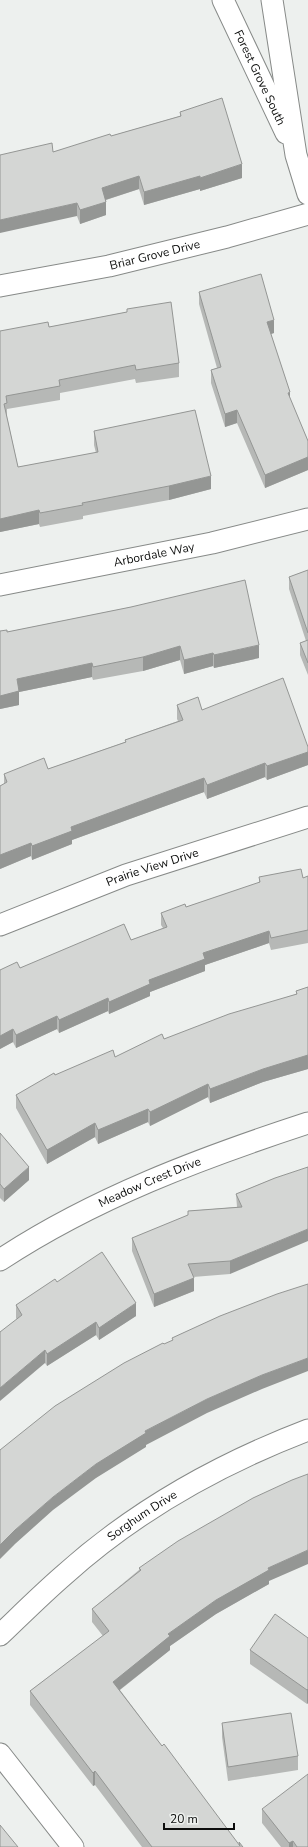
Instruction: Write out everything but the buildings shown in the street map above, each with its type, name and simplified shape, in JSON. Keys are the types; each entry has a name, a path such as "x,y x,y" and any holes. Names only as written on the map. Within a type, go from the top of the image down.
{"street":[{"name":"Forest Grove South","path":"223,0 296,155 308,194"},
{"name":"Forest Grove South","path":"272,0 296,155"},
{"name":"Briar Grove Drive","path":"0,286 109,266 227,237 308,214"},
{"name":"Arbordale Way","path":"0,585 212,543 308,519"},
{"name":"Prairie View Drive","path":"0,925 126,875 308,817"},
{"name":"Meadow Crest Drive","path":"0,1260 72,1217 132,1188 236,1147 308,1123"},
{"name":"Sorghum Drive","path":"0,1635 64,1574 150,1509 193,1483 238,1460 308,1430"},
{"path":"0,1754 73,1847"}]}
